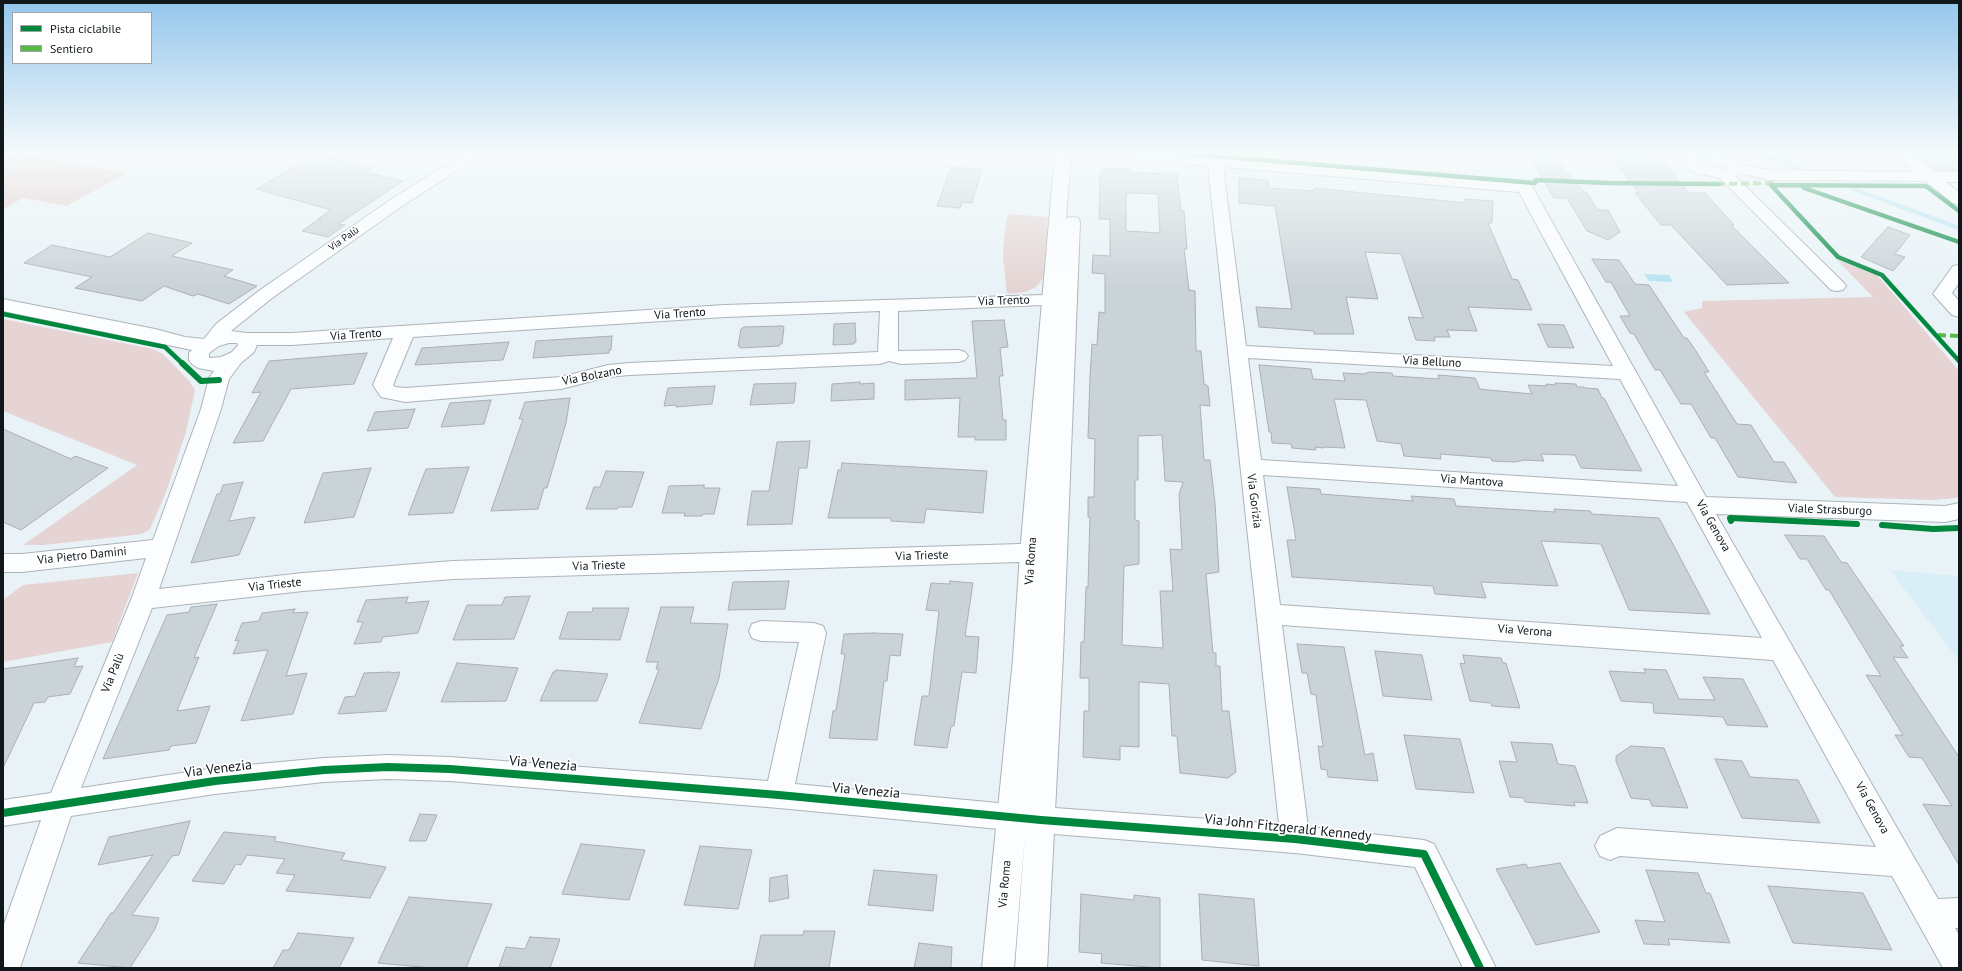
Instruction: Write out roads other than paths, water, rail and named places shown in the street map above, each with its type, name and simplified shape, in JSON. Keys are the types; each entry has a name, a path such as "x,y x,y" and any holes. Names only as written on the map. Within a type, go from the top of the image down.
{"street":[{"name":"Via Palù","path":"4,968 61,804 143,600 160,548 211,409 223,349 266,294 402,198"},
{"name":"Via Roma","path":"998,968 1025,818 1056,555 1062,198"},
{"name":"Via Roma","path":"1030,968 1025,818 1026,659 1032,553 1073,198"},
{"name":"Via Gorizia","path":"1219,198 1295,839"},
{"name":"Via Genova","path":"1531,198 1902,863 1945,914 1959,966"},
{"path":"1748,198 1837,286"},
{"path":"1959,270 1942,294 1959,311"},
{"name":"Via Trento","path":"223,349 292,339 725,311 1060,301"},
{"path":"3,305 155,335 184,343 223,349"},
{"path":"888,355 889,306"},
{"name":"Via Bolzano","path":"408,331 402,340 383,385 388,392 405,395 561,382 608,371 629,369 880,358 888,355 901,358 958,356"},
{"name":"Via Belluno","path":"1237,351 1627,373"},
{"name":"Via Mantova","path":"1250,467 1698,500"},
{"name":"Viale Strasburgo","path":"1698,500 1945,514 1959,511"},
{"name":"Via Pietro Damini","path":"3,563 22,563 160,548"},
{"name":"Via Trieste","path":"143,600 303,582 453,570 1032,553 1056,555"},
{"name":"Via Verona","path":"1268,614 1782,650"},
{"path":"761,631 814,633 779,795"},
{"name":"Via Venezia","path":"3,813 215,781 324,770 388,767 450,769 779,795 1025,818"},
{"name":"Via John Fitzgerald Kennedy","path":"1025,818 1295,839 1424,854 1480,968"},
{"path":"1610,846 1617,842 1902,863"}],"water":[{"path":"1644,274 1669,275 1673,282 1649,281"}],"waterway":[{"path":"1879,198 1959,228"}]}
